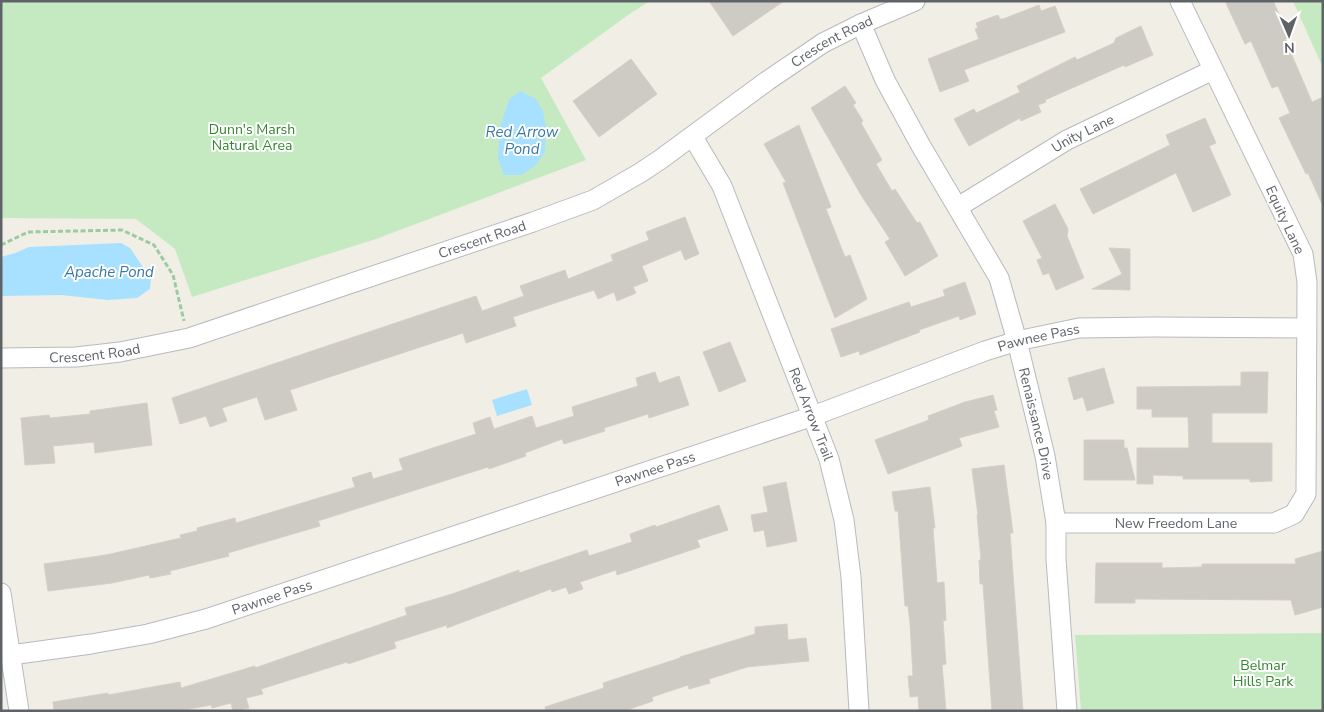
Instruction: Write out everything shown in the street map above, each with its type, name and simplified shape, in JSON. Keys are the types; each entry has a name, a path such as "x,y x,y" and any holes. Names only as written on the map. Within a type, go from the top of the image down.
{"street":[{"name":"Crescent Road","path":"1,358 76,357 120,352 189,338 593,200 640,173 693,137 767,81 816,48 861,24 915,1"},
{"name":"Equity Lane","path":"1180,1 1303,254 1307,282 1306,494 1294,514"},
{"name":"Renaissance Drive","path":"861,24 885,80 921,146 999,278 1017,341 1045,456 1056,523 1056,559 1066,711"},
{"name":"Unity Lane","path":"958,207 1067,140 1213,70"},
{"name":"Red Arrow Trail","path":"693,137 722,186 829,460 844,520 852,578 859,711"},
{"name":"Pawnee Pass","path":"11,655 148,634 206,619 813,416 966,358 1017,341 1079,328 1306,328"},
{"name":"New Freedom Lane","path":"1056,523 1274,523 1294,514"},
{"path":"1,594 19,711"},
{"path":"854,711 859,711"}],"path":[{"path":"1,245 28,232 122,230 154,245 173,275 189,338"}],"green space":[{"name":"Dunn's Marsh Natural Area","path":"1,1 650,1 541,78 586,160 376,239 192,297 175,249 136,219 1,218"},
{"path":"1293,1 1323,1 1323,68"},
{"name":"Belmar Hills Park","path":"1323,633 1323,711 1081,711 1075,635"}],"water":[{"name":"Red Arrow Pond","path":"521,91 536,99 543,111 546,129 545,152 535,166 521,175 504,175 498,159 500,127 509,99"},
{"name":"Apache Pond","path":"121,243 130,248 151,279 150,289 137,298 108,300 61,295 1,296 1,257 29,247"},
{"path":"527,389 532,405 497,416 492,400"}],"building":[{"path":"709,1 784,1 733,36"},
{"path":"1225,1 1273,1 1290,37 1285,39 1312,102 1323,97 1323,206 1279,118 1290,113 1278,86 1272,88 1251,41 1245,44"},
{"path":"1039,5 1041,11 1055,6 1065,32 964,70 969,81 940,92 928,59 979,39 975,29 978,28 976,23 998,15 1000,19 1003,19"},
{"path":"1141,26 1153,55 1125,67 1124,65 1045,100 1046,102 1038,105 1041,112 1021,121 1020,118 969,146 954,119 974,109 976,113 1020,92 1017,86 1075,57 1077,60 1114,43 1116,38"},
{"path":"631,59 657,94 599,137 573,101"},
{"path":"845,86 856,103 853,105 863,121 861,123 882,160 876,164 892,191 895,189 917,223 920,222 938,256 905,276 885,242 890,239 861,195 811,108"},
{"path":"1205,118 1216,143 1209,146 1231,195 1193,212 1176,173 1093,214 1080,189 1170,145 1166,135"},
{"path":"799,125 831,207 826,209 845,257 850,255 867,299 835,318 783,183 786,182 764,144"},
{"path":"1055,204 1068,229 1067,236 1084,278 1056,290 1049,273 1043,275 1037,260 1042,258 1023,221"},
{"path":"685,217 699,254 685,260 681,250 642,266 648,281 633,287 636,293 617,301 614,292 598,299 594,290 513,317 516,326 466,343 463,333 290,390 297,410 265,420 257,397 222,408 227,421 210,427 206,416 180,424 172,398 476,296 482,311 524,296 520,286 565,270 568,279 613,261 611,255 649,240 646,232"},
{"path":"1109,248 1130,249 1130,290 1092,289 1122,274"},
{"path":"965,282 976,314 960,320 959,316 919,330 920,332 860,355 859,351 841,357 831,329 909,302 911,307 945,296 943,290"},
{"path":"730,342 746,381 719,392 703,352"},
{"path":"1104,368 1114,403 1087,411 1083,397 1074,400 1068,378"},
{"path":"655,372 659,383 679,376 689,405 649,418 648,414 604,428 605,431 564,444 562,439 525,453 526,456 489,469 488,467 318,521 320,526 228,553 229,556 170,571 171,574 150,578 149,575 112,583 48,591 44,564 106,555 181,538 180,535 197,531 197,528 235,518 236,523 355,487 352,478 371,472 373,479 403,470 399,459 476,434 473,423 490,417 494,429 532,416 536,428 574,416 572,407 638,386 636,378"},
{"path":"1241,372 1268,372 1267,413 1212,413 1212,443 1272,443 1272,481 1250,482 1250,479 1183,479 1183,476 1153,475 1153,484 1137,484 1137,448 1189,448 1188,417 1152,417 1152,409 1137,409 1137,387 1241,386"},
{"path":"993,395 997,410 994,411 999,427 959,438 962,446 888,474 875,440 929,420 928,416 965,402"},
{"path":"147,403 152,445 95,453 94,442 53,446 55,463 25,465 21,418 49,415 50,418 90,414 90,411"},
{"path":"1084,440 1124,440 1124,448 1127,448 1135,480 1084,480"},
{"path":"1004,465 1013,533 1010,533 1023,711 992,711 983,584 980,584 979,560 981,560 978,515 972,469"},
{"path":"786,482 797,541 767,547 764,530 754,532 751,515 768,512 763,487"},
{"path":"930,487 935,528 933,528 937,583 944,582 946,620 943,621 946,664 942,665 946,711 919,711 918,696 910,697 908,676 913,676 910,623 908,606 905,606 898,511 895,511 892,492"},
{"path":"719,505 728,530 697,540 700,547 617,575 616,570 580,582 583,589 569,594 566,587 552,592 551,589 447,628 447,625 394,642 396,648 261,689 263,694 246,698 249,708 233,711 231,703 212,708 211,705 178,711 54,711 53,702 108,693 108,695 180,682 181,688 255,666 255,668 407,615 405,608 452,594 519,570 519,573 587,550 589,556 632,542 630,534"},
{"path":"1323,551 1323,607 1295,615 1291,600 1135,599 1135,603 1095,603 1096,563 1162,563 1162,568 1202,567 1202,564 1296,564 1295,559"},
{"path":"787,624 788,640 806,638 809,661 747,667 709,679 710,683 689,689 688,685 652,697 653,701 624,711 546,711 545,707 604,688 603,683 755,634 755,627"}]}
